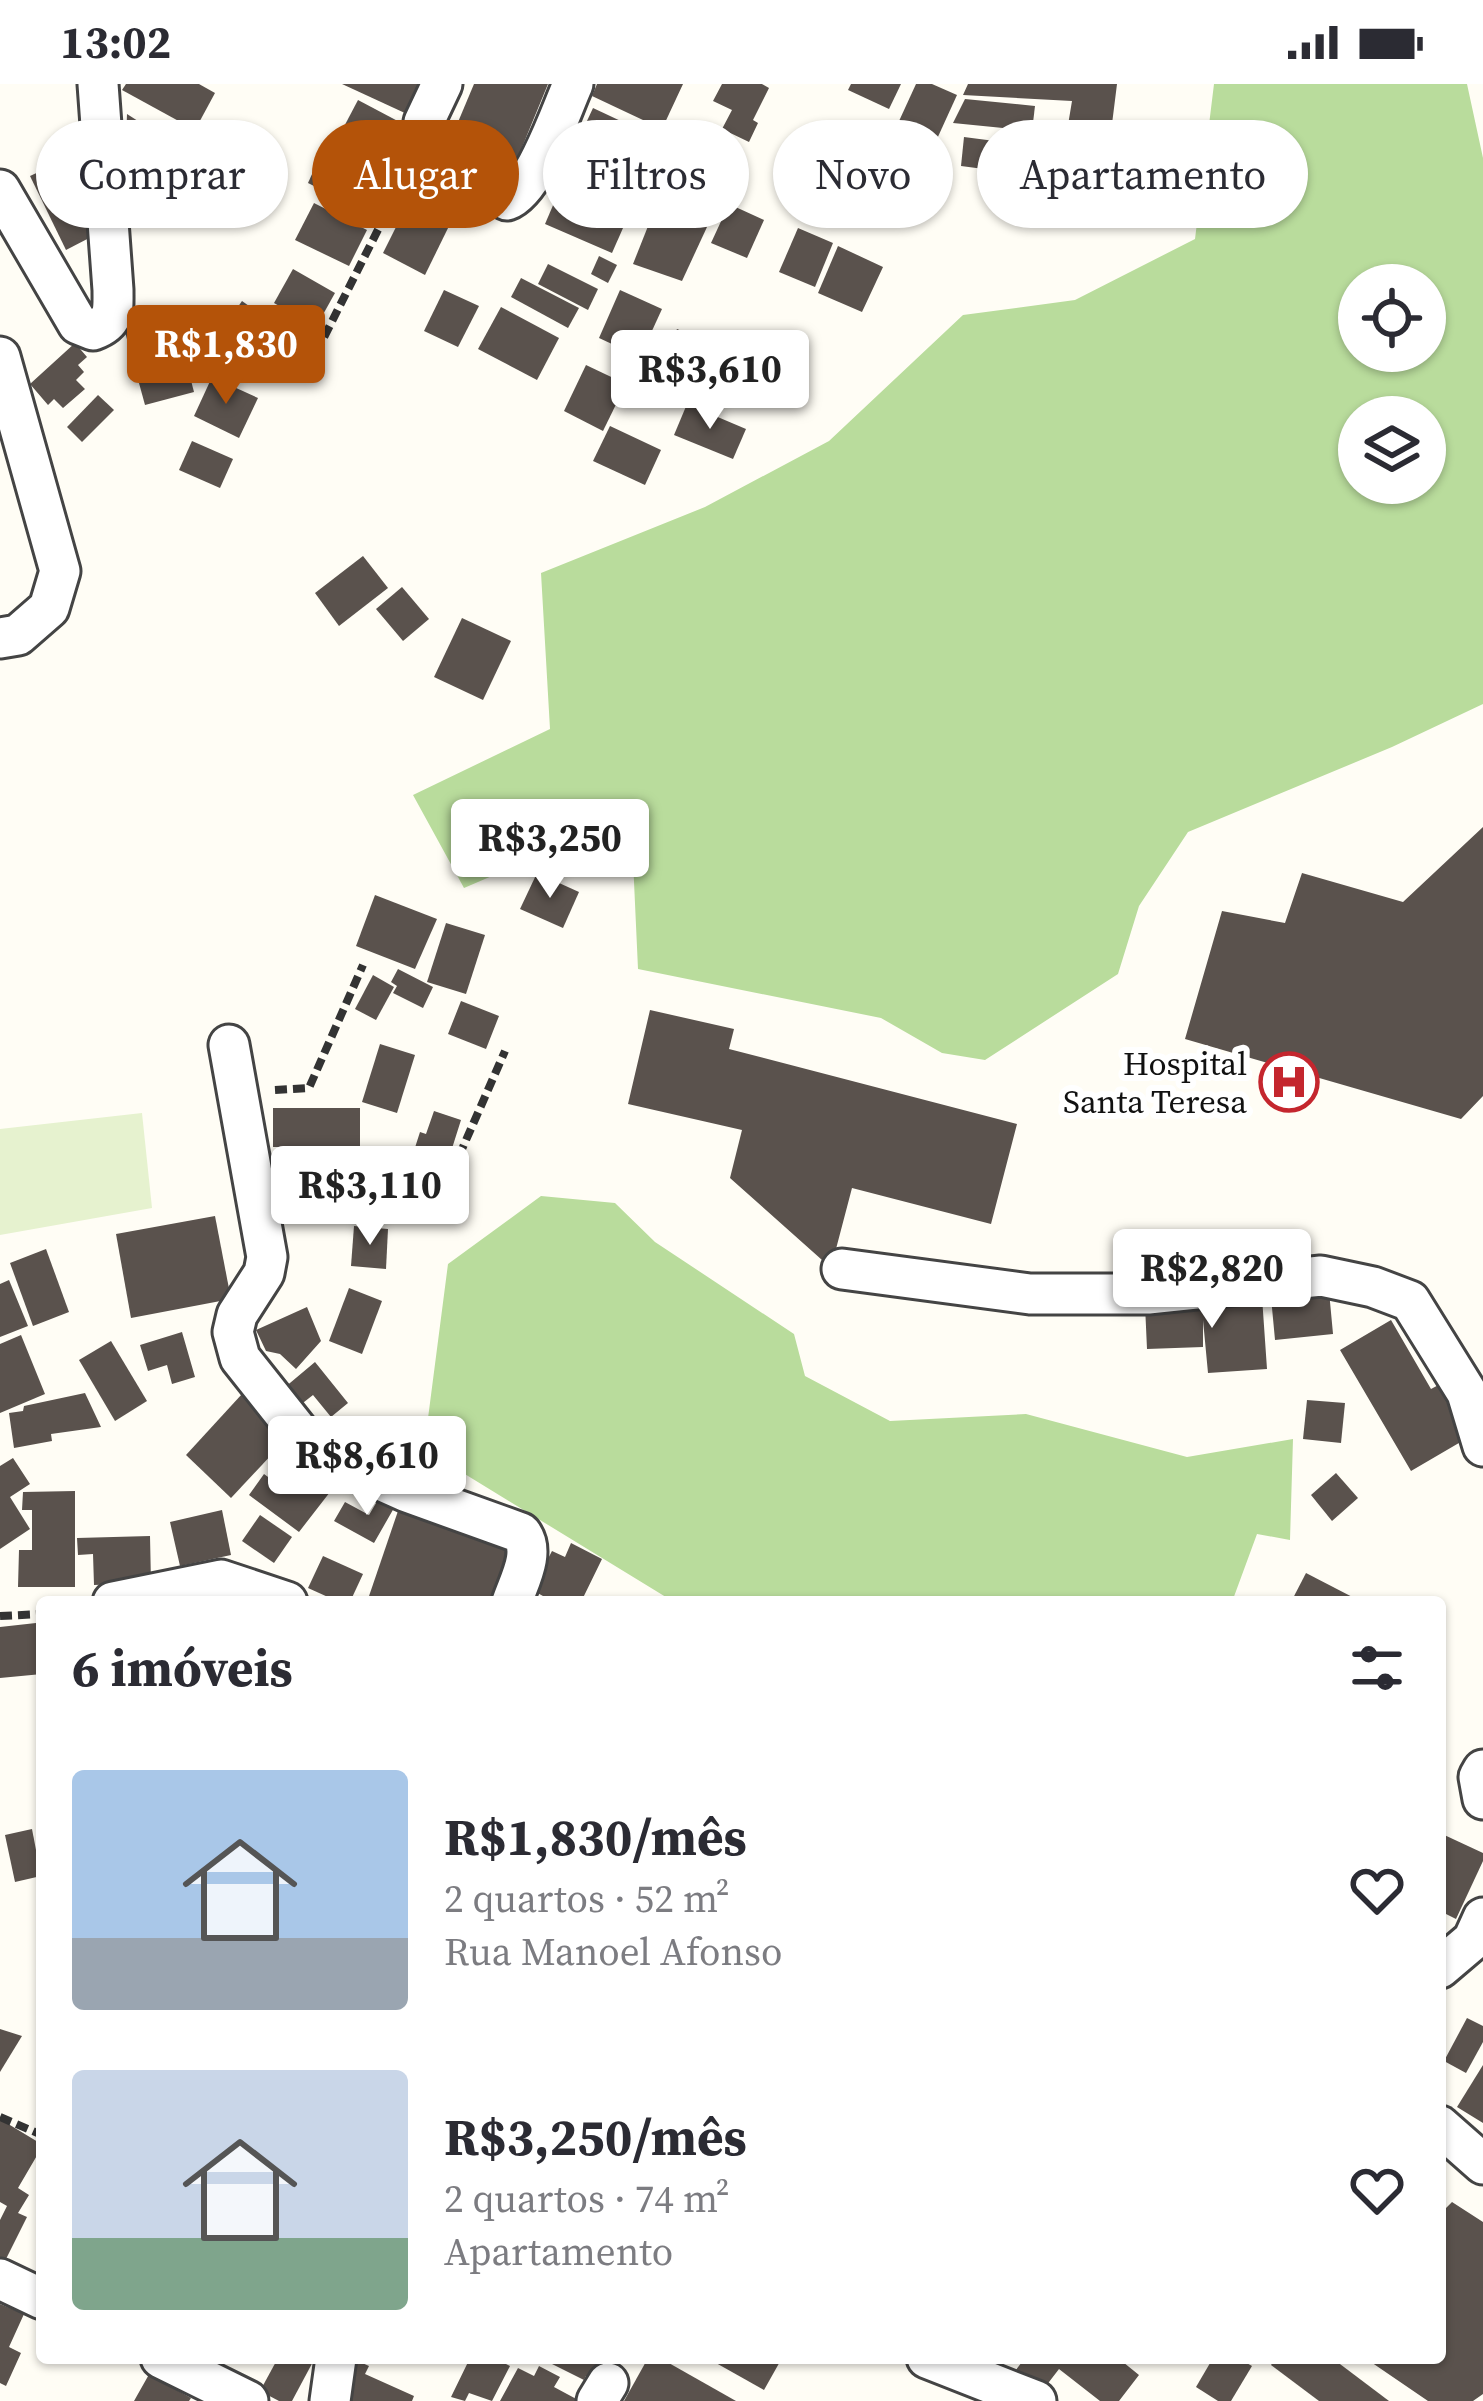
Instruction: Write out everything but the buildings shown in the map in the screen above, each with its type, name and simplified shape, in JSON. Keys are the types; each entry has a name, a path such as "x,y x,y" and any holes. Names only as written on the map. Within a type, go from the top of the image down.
{"street":[{"path":"0,190 69,311 93,330 107,325 113,315 113,290 98,84"},
{"path":"425,120 442,84"},
{"path":"519,196 573,84"},
{"path":"0,357 60,571 49,608 18,635 0,638"},
{"path":"229,1045 267,1257 264,1273 237,1316 233,1332 240,1358 313,1450 407,1492 521,1533 528,1541 527,1556 514,1596"},
{"path":"842,1269 1030,1294 1148,1294 1321,1276 1372,1287 1410,1300 1466,1394 1483,1446"},
{"path":"142,1596 221,1580 269,1596"},
{"path":"1483,1770 1479,1778 1483,1799"},
{"path":"1446,1963 1473,1940 1483,1918"},
{"path":"1446,2131 1483,2164"},
{"path":"0,2278 36,2296"},
{"path":"173,2364 248,2401"},
{"path":"331,2401 335,2364"},
{"path":"941,2364 1036,2401"}],"path":[{"path":"308,369 379,228"},
{"path":"238,1093 309,1088 363,965"},
{"path":"262,1223 438,1204 505,1052"},
{"path":"0,1616 36,1615"},
{"path":"0,2116 36,2132"}],"green space":[{"path":"1214,84 1467,84 1483,158 1483,704 1188,832 1139,906 1118,974 985,1060 942,1053 881,1018 638,969 633,860 615,823 464,888 413,795 550,729 541,573 705,507 829,441 963,315 1075,300 1195,239 1196,228 1308,228 1308,120 1210,120"},
{"path":"142,1113 152,1208 0,1235 0,1129"},
{"path":"541,1196 615,1203 655,1242 794,1334 805,1376 890,1421 1026,1414 1187,1457 1293,1439 1290,1540 1257,1534 1234,1596 664,1596 424,1449 448,1264"}],"place":[{"name":"Hospital Santa Teresa","path":"1289,1082"}]}
